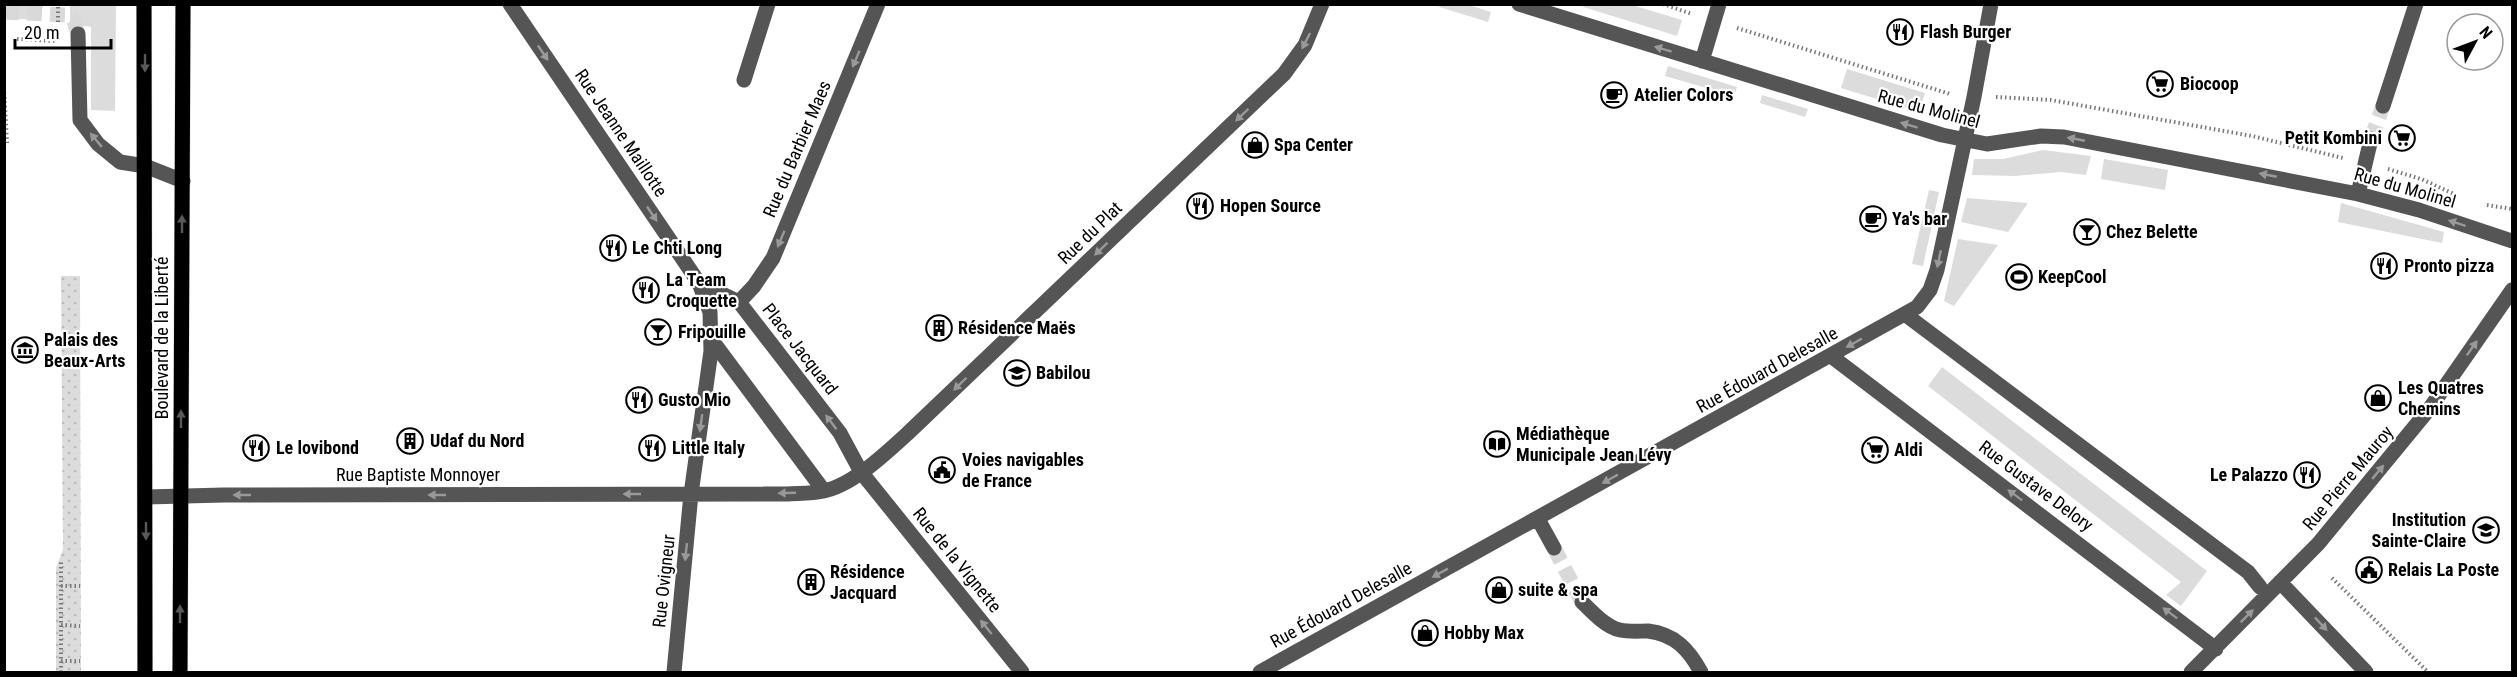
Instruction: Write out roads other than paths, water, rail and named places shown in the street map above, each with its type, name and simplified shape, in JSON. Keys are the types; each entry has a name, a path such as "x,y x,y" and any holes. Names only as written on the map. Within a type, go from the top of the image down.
{"main road":[{"name":"Boulevard de la Liberté","path":"144,4 146,672"},
{"name":"Boulevard de la Liberté","path":"180,672 183,4"}],"street":[{"name":"Rue Jeanne Maillotte","path":"510,4 699,283"},
{"path":"744,80 768,4"},
{"name":"Rue du Barbier Maes","path":"739,302 754,286 773,258 878,4"},
{"name":"Rue du Plat","path":"861,472 907,434 1284,74 1305,45 1322,4"},
{"name":"Rue du Molinel","path":"1519,4 1965,141 1997,144 2052,135 2358,194 2419,210 2512,241"},
{"path":"1702,61 1719,4"},
{"name":"Rue Édouard Delesalle","path":"1260,672 1906,315 1924,299 1934,280 1992,4"},
{"path":"2383,106 2416,4"},
{"path":"78,34 80,120 98,144 120,162 145,166 183,181"},
{"path":"2358,194 2371,139"},
{"path":"699,283 710,312 711,351 691,494 824,491 840,485 861,472"},
{"name":"Place Jacquard","path":"699,283 739,302 840,433 861,472"},
{"name":"Rue Pierre Mauroy","path":"2191,672 2318,544 2430,408 2512,290"},
{"path":"1906,315 2248,573 2260,587"},
{"path":"711,339 824,491"},
{"name":"Rue Gustave Delory","path":"1832,356 2216,649"},
{"name":"Rue de la Vignette","path":"861,472 1022,672"},
{"name":"Rue Baptiste Monnoyer","path":"146,497 691,494"},
{"name":"Rue Ovigneur","path":"674,672 691,494"},
{"path":"1538,519 1554,548"},
{"path":"2280,582 2366,672"},
{"path":"1582,602 1597,616 1618,630 1651,632 1672,637 1689,651 1701,672"}],"tunnel":[{"path":"4,12 66,15 74,21 78,34"},
{"path":"2371,139 2383,106"},
{"path":"1554,548 1582,602"}],"place":[{"name":"Flash Burger","path":"1900,32"},
{"name":"Biocoop","path":"2160,84"},
{"name":"Atelier Colors","path":"1614,95"},
{"name":"Petit Kombini","path":"2402,138"},
{"name":"Spa Center","path":"1255,145"},
{"name":"Hopen Source","path":"1200,206"},
{"name":"Ya's bar","path":"1873,219"},
{"name":"Chez Belette","path":"2087,232"},
{"name":"Le Chti Long","path":"613,248"},
{"name":"Pronto pizza","path":"2384,266"},
{"name":"KeepCool","path":"2019,277"},
{"name":"La Team Croquette","path":"646,290"},
{"name":"Résidence Maës","path":"939,328"},
{"name":"Fripouille","path":"658,332"},
{"name":"Palais des Beaux-Arts","path":"25,350"},
{"name":"Babilou","path":"1017,373"},
{"name":"Les Quatres Chemins","path":"2378,398"},
{"name":"Gusto Mio","path":"639,400"},
{"name":"Udaf du Nord","path":"410,441"},
{"name":"Médiathèque Municipale Jean Lévy","path":"1497,444"},
{"name":"Le lovibond","path":"256,448"},
{"name":"Little Italy","path":"652,448"},
{"name":"Aldi","path":"1875,450"},
{"name":"Voies navigables de France","path":"942,470"},
{"name":"Le Palazzo","path":"2307,475"},
{"name":"Institution Sainte-Claire","path":"2486,530"},
{"name":"Relais La Poste","path":"2369,570"},
{"name":"Résidence Jacquard","path":"811,582"},
{"name":"suite & spa","path":"1499,590"},
{"name":"Hobby Max","path":"1425,633"}]}
